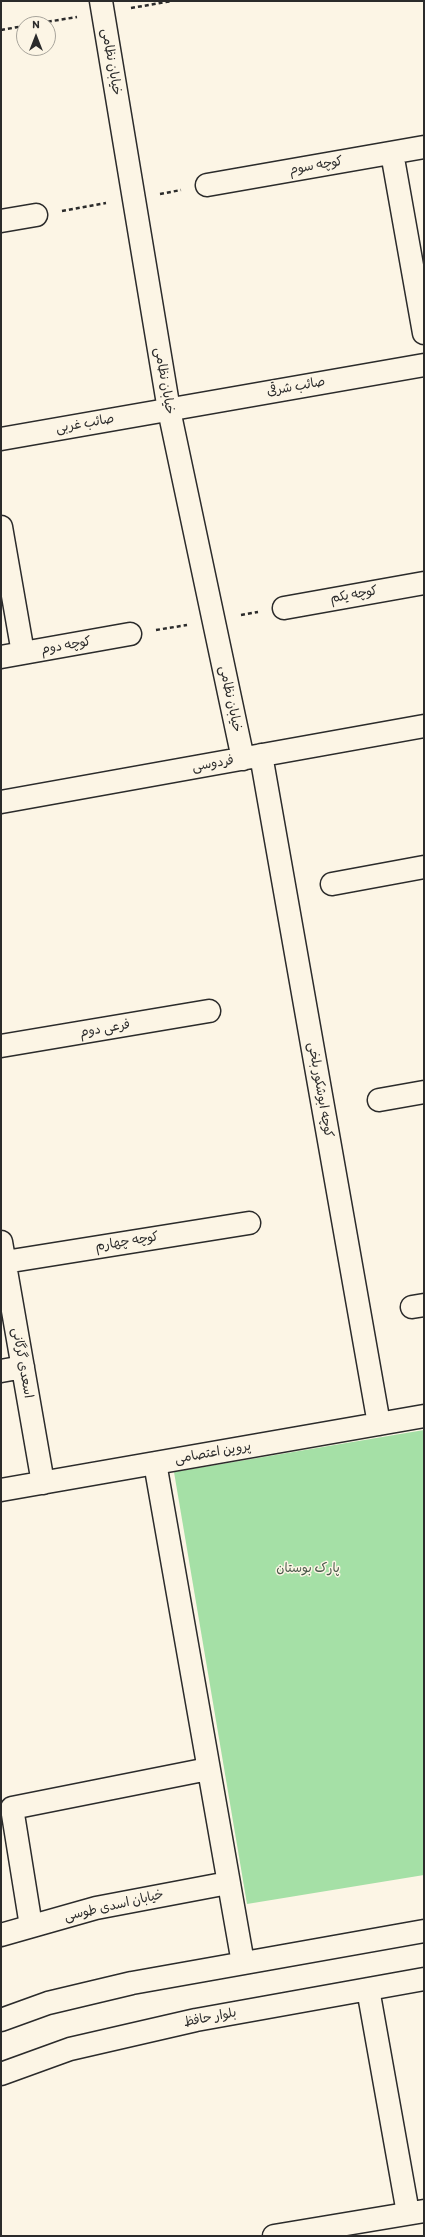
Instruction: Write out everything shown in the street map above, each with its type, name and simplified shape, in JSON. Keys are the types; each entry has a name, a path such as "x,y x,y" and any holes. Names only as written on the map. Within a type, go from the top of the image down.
{"street":[{"name":"خیابان نظامی","path":"100,1 169,410 252,757"},
{"name":"کوچه سوم","path":"207,185 424,147"},
{"path":"392,153 424,333"},
{"path":"1,221 36,215"},
{"name":"صائب شرقی","path":"169,410 424,364"},
{"name":"صائب غربی","path":"1,439 169,410"},
{"path":"1,527 23,653"},
{"name":"کوچه یکم","path":"284,608 424,583"},
{"name":"کوچه دوم","path":"1,657 130,634"},
{"name":"فردوسی","path":"1,802 424,726"},
{"name":"کوچه ابوشکور بلخی","path":"252,757 380,1424"},
{"path":"332,884 424,867"},
{"name":"فرعی دوم","path":"1,1046 209,1011"},
{"path":"380,1100 424,1092"},
{"name":"کوچه چهارم","path":"3,1252 249,1223"},
{"name":"اسعدی گرگانی","path":"3,1252 43,1483"},
{"path":"1,1371 23,1367"},
{"name":"پروین اعتصامی","path":"1,1490 424,1416"},
{"path":"154,1464 243,1964"},
{"path":"31,1926 12,1808 208,1769"},
{"name":"خیابان اسدی طوسی","path":"1,1935 96,1908 228,1882"},
{"path":"1,2020 48,2003 132,1983 424,1931"},
{"name":"بلوار حافظ","path":"1,2074 70,2049 196,2020 424,1979"},
{"path":"274,2236 416,2212 368,1989"}],"path":[{"path":"1,30 16,27"}],"green space":[{"name":"پارک بوستان","path":"424,1430 424,1875 247,1904 174,1472"}]}
